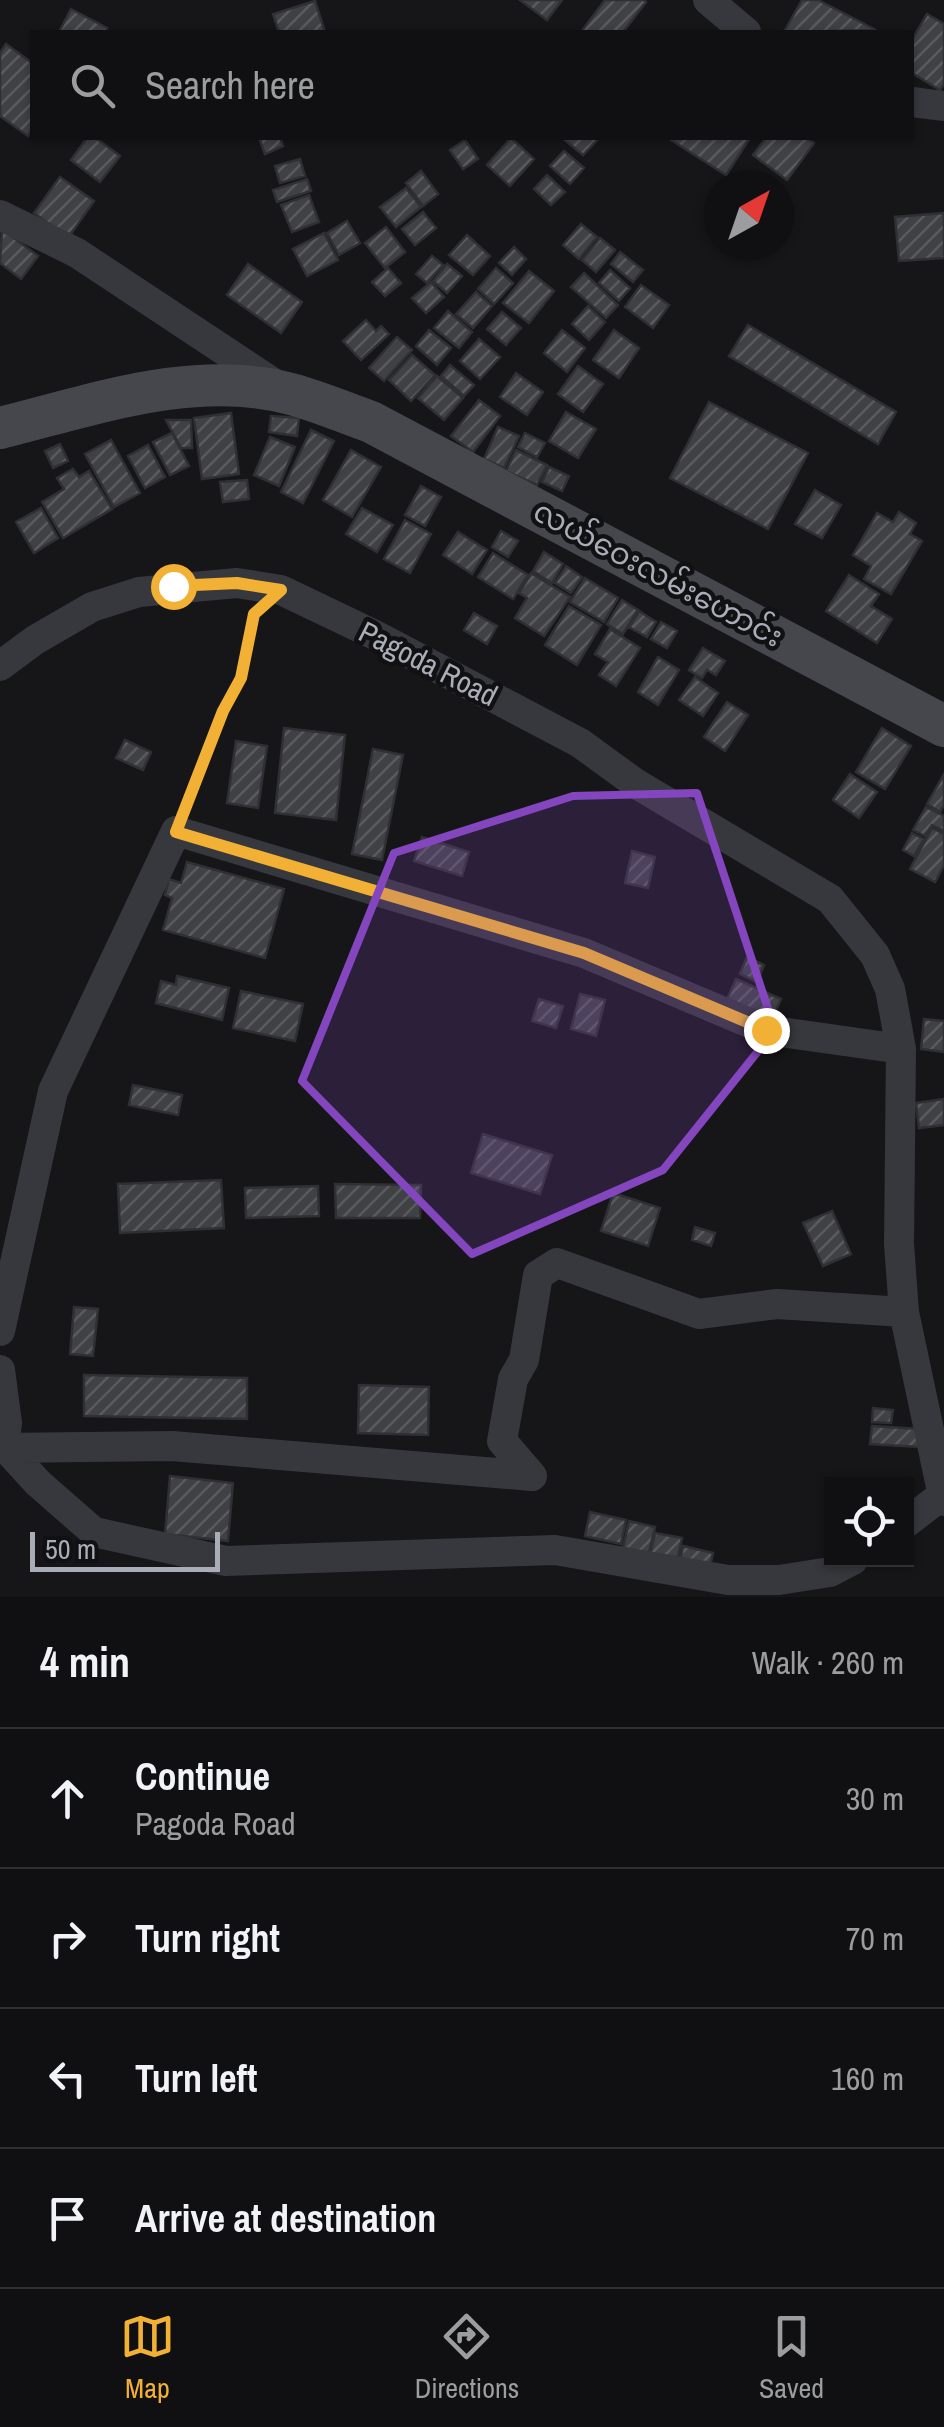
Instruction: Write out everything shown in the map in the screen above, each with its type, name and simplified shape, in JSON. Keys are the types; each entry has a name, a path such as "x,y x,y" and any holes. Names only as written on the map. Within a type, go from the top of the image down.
{"street":[{"path":"708,0 744,30"},
{"path":"914,102 944,106"},
{"path":"0,214 77,253 289,393"},
{"name":"လယ်ဝေးလမ်းဟောင်း","path":"0,428 160,389 230,385 289,393 372,422 944,726"},
{"name":"Pagoda Road","path":"0,666 34,640 92,607 139,592 237,583 281,590 580,743 635,783 830,899 875,955 890,989 901,1049"},
{"path":"0,1331 53,1091 176,832 584,953 766,1030 901,1049 899,1244 904,1312 944,1496 914,1517"},
{"path":"2,1447 172,1446 532,1476 502,1441 513,1379 524,1360 538,1276 557,1263 699,1314 777,1304 904,1312"},
{"path":"0,1370 6,1423 2,1447"},
{"path":"2,1447 94,1532 226,1561 555,1550 728,1580 779,1580 840,1567"}],"path":[{"path":"176,832 223,711 241,678 254,614 281,590"}],"highlighted area":[{"path":"697,793 775,1030 663,1170 472,1254 302,1081 394,853 573,796"}],"building":[{"path":"520,0 562,0 547,20"},
{"path":"605,0 646,2 625,30 582,30"},
{"path":"802,0 818,0 876,30 785,30"},
{"path":"315,1 324,30 278,30 273,14"},
{"path":"71,9 107,28 106,30 60,30"},
{"path":"927,14 944,24 944,84 940,90 914,74 914,37"},
{"path":"6,44 30,62 28,136 0,116 0,53"},
{"path":"86,140 99,140 120,156 100,182 71,160"},
{"path":"260,140 281,140 283,146 265,154"},
{"path":"465,140 478,159 463,169 450,150"},
{"path":"509,140 534,159 510,186 487,165"},
{"path":"565,140 597,140 583,155"},
{"path":"671,140 749,140 729,170 718,170"},
{"path":"764,140 814,143 794,170 773,170 753,155"},
{"path":"564,151 584,168 570,184 550,166"},
{"path":"300,159 305,176 280,183 275,166"},
{"path":"421,171 438,194 423,206 406,183"},
{"path":"547,175 565,192 551,205 534,189"},
{"path":"60,177 94,201 68,238 34,213"},
{"path":"307,179 311,191 277,202 273,190"},
{"path":"406,188 421,207 396,227 380,207"},
{"path":"309,195 319,222 292,232 281,205"},
{"path":"423,212 436,228 415,245 402,229"},
{"path":"944,213 944,258 899,261 895,217"},
{"path":"347,221 360,243 339,255 327,233"},
{"path":"581,224 597,237 579,259 563,245"},
{"path":"386,227 405,252 385,268 365,243"},
{"path":"2,229 38,256 21,279 0,263"},
{"path":"324,233 338,260 307,276 293,249"},
{"path":"467,235 490,256 473,275 449,255"},
{"path":"600,238 615,250 596,272 582,260"},
{"path":"514,247 526,259 512,275 499,263"},
{"path":"620,252 643,270 633,282 611,264"},
{"path":"432,256 443,265 427,283 416,274"},
{"path":"248,264 302,302 281,333 227,295"},
{"path":"447,264 462,276 447,293 433,281"},
{"path":"388,268 401,283 385,296 372,282"},
{"path":"496,268 513,283 494,304 478,289"},
{"path":"610,270 630,288 619,301 599,283"},
{"path":"529,271 554,291 529,323 503,303"},
{"path":"584,273 618,305 606,318 571,287"},
{"path":"431,282 444,297 426,313 412,298"},
{"path":"641,285 669,305 653,328 625,307"},
{"path":"476,292 492,306 473,328 456,314"},
{"path":"588,306 605,322 589,340 572,324"},
{"path":"448,311 472,332 459,348 434,328"},
{"path":"502,312 521,328 506,345 487,329"},
{"path":"366,320 376,331 381,326 389,334 361,360 343,341"},
{"path":"748,325 896,412 878,444 729,356"},
{"path":"429,330 451,348 437,365 416,346"},
{"path":"562,330 585,348 567,372 544,353"},
{"path":"614,330 639,348 619,378 593,360"},
{"path":"397,337 412,350 384,381 369,368"},
{"path":"479,339 500,357 480,379 460,361"},
{"path":"412,355 435,375 411,401 389,380"},
{"path":"450,365 474,385 464,396 441,376"},
{"path":"578,366 603,384 583,412 558,394"},
{"path":"516,373 543,392 527,415 500,397"},
{"path":"437,376 463,398 444,420 418,398"},
{"path":"479,400 500,416 473,452 451,436"},
{"path":"709,402 808,453 768,529 670,478"},
{"path":"566,412 596,429 578,458 549,441"},
{"path":"231,413 239,474 202,479 194,418"},
{"path":"271,416 299,418 297,436 269,432"},
{"path":"166,420 191,420 192,448 181,448"},
{"path":"498,427 519,436 504,468 484,459"},
{"path":"311,430 334,441 303,503 281,492"},
{"path":"172,433 189,466 170,475 153,442"},
{"path":"525,433 545,443 537,457 518,447"},
{"path":"270,437 295,447 279,486 254,475"},
{"path":"111,440 140,493 114,507 85,454"},
{"path":"60,444 68,461 53,468 45,451"},
{"path":"148,445 165,477 145,488 128,456"},
{"path":"351,450 381,467 352,517 323,500"},
{"path":"516,450 547,465 537,485 506,471"},
{"path":"549,467 569,476 562,491 542,482"},
{"path":"73,469 79,477 89,471 112,509 63,538 42,502 64,489 57,478"},
{"path":"247,480 249,499 223,502 220,482"},
{"path":"421,486 441,497 425,526 405,515"},
{"path":"815,490 841,505 822,538 795,524"},
{"path":"41,508 58,538 34,553 16,522"},
{"path":"362,508 393,525 377,552 346,534"},
{"path":"899,512 916,523 910,534 922,541 891,594 864,579 871,566 853,555 877,513 893,522"},
{"path":"405,520 431,534 410,573 384,559"},
{"path":"501,531 518,541 508,557 492,547"},
{"path":"458,532 487,550 472,574 443,555"},
{"path":"544,552 563,564 552,583 533,571"},
{"path":"493,553 528,575 513,599 478,577"},
{"path":"566,566 582,577 571,593 555,583"},
{"path":"531,573 570,597 544,636 515,618 527,598 519,593"},
{"path":"849,575 879,594 871,606 892,619 877,643 826,611"},
{"path":"585,578 618,598 604,622 570,602"},
{"path":"622,600 638,610 623,634 607,624"},
{"path":"569,606 601,625 577,665 545,645"},
{"path":"639,611 656,622 647,637 629,627"},
{"path":"474,613 497,626 487,644 464,630"},
{"path":"661,622 677,631 667,648 651,639"},
{"path":"610,629 640,648 616,686 599,675 608,662 595,654"},
{"path":"703,648 725,661 716,675 707,670 702,678 689,670"},
{"path":"658,657 679,670 658,705 638,692"},
{"path":"695,677 718,693 703,716 679,700"},
{"path":"727,702 748,715 725,751 704,737"},
{"path":"284,728 345,735 336,820 275,813"},
{"path":"882,728 911,746 885,789 856,772"},
{"path":"125,740 151,752 143,770 116,758"},
{"path":"236,741 267,746 258,808 227,803"},
{"path":"373,749 403,755 382,860 352,854"},
{"path":"850,774 877,792 859,818 833,800"},
{"path":"944,774 944,805 940,812 927,804"},
{"path":"926,807 944,816 944,831 932,825 925,836 913,830"},
{"path":"932,828 944,834 944,865 935,882 910,869"},
{"path":"912,833 924,839 914,856 903,850"},
{"path":"422,837 469,852 462,876 414,861"},
{"path":"632,851 655,857 648,888 625,883"},
{"path":"187,862 284,889 265,958 163,930 172,898 165,895 169,879 181,883"},
{"path":"747,957 764,965 757,982 740,974"},
{"path":"177,976 229,988 222,1020 156,1003 161,981 176,985"},
{"path":"736,979 781,999 770,1024 725,1004"},
{"path":"241,991 303,1004 295,1041 233,1028"},
{"path":"580,994 605,1000 596,1036 571,1029"},
{"path":"539,999 563,1006 556,1028 532,1021"},
{"path":"924,1019 944,1021 944,1052 921,1049"},
{"path":"133,1085 182,1095 178,1115 129,1105"},
{"path":"944,1099 944,1125 919,1128 916,1103"},
{"path":"483,1134 552,1155 540,1194 471,1173"},
{"path":"221,1180 224,1228 120,1233 118,1184"},
{"path":"335,1184 421,1185 420,1218 336,1218"},
{"path":"318,1186 319,1216 246,1218 245,1188"},
{"path":"613,1193 660,1208 648,1246 601,1231"},
{"path":"832,1211 851,1254 823,1266 803,1223"},
{"path":"695,1227 715,1233 711,1246 692,1240"},
{"path":"74,1307 98,1309 93,1356 70,1354"},
{"path":"84,1375 247,1378 247,1419 84,1416"},
{"path":"359,1385 429,1387 428,1435 358,1433"},
{"path":"873,1408 893,1410 891,1423 872,1422"},
{"path":"872,1426 919,1429 919,1447 870,1444"},
{"path":"170,1476 233,1483 228,1541 165,1534"},
{"path":"590,1512 626,1520 621,1544 585,1536"},
{"path":"629,1521 655,1527 649,1553 623,1548"},
{"path":"655,1533 682,1538 677,1561 650,1555"},
{"path":"683,1546 713,1553 710,1566 680,1560"}],"route":[{"path":"173,586 237,583 281,590 254,614 241,678 223,711 176,832 584,953 766,1030"}]}
